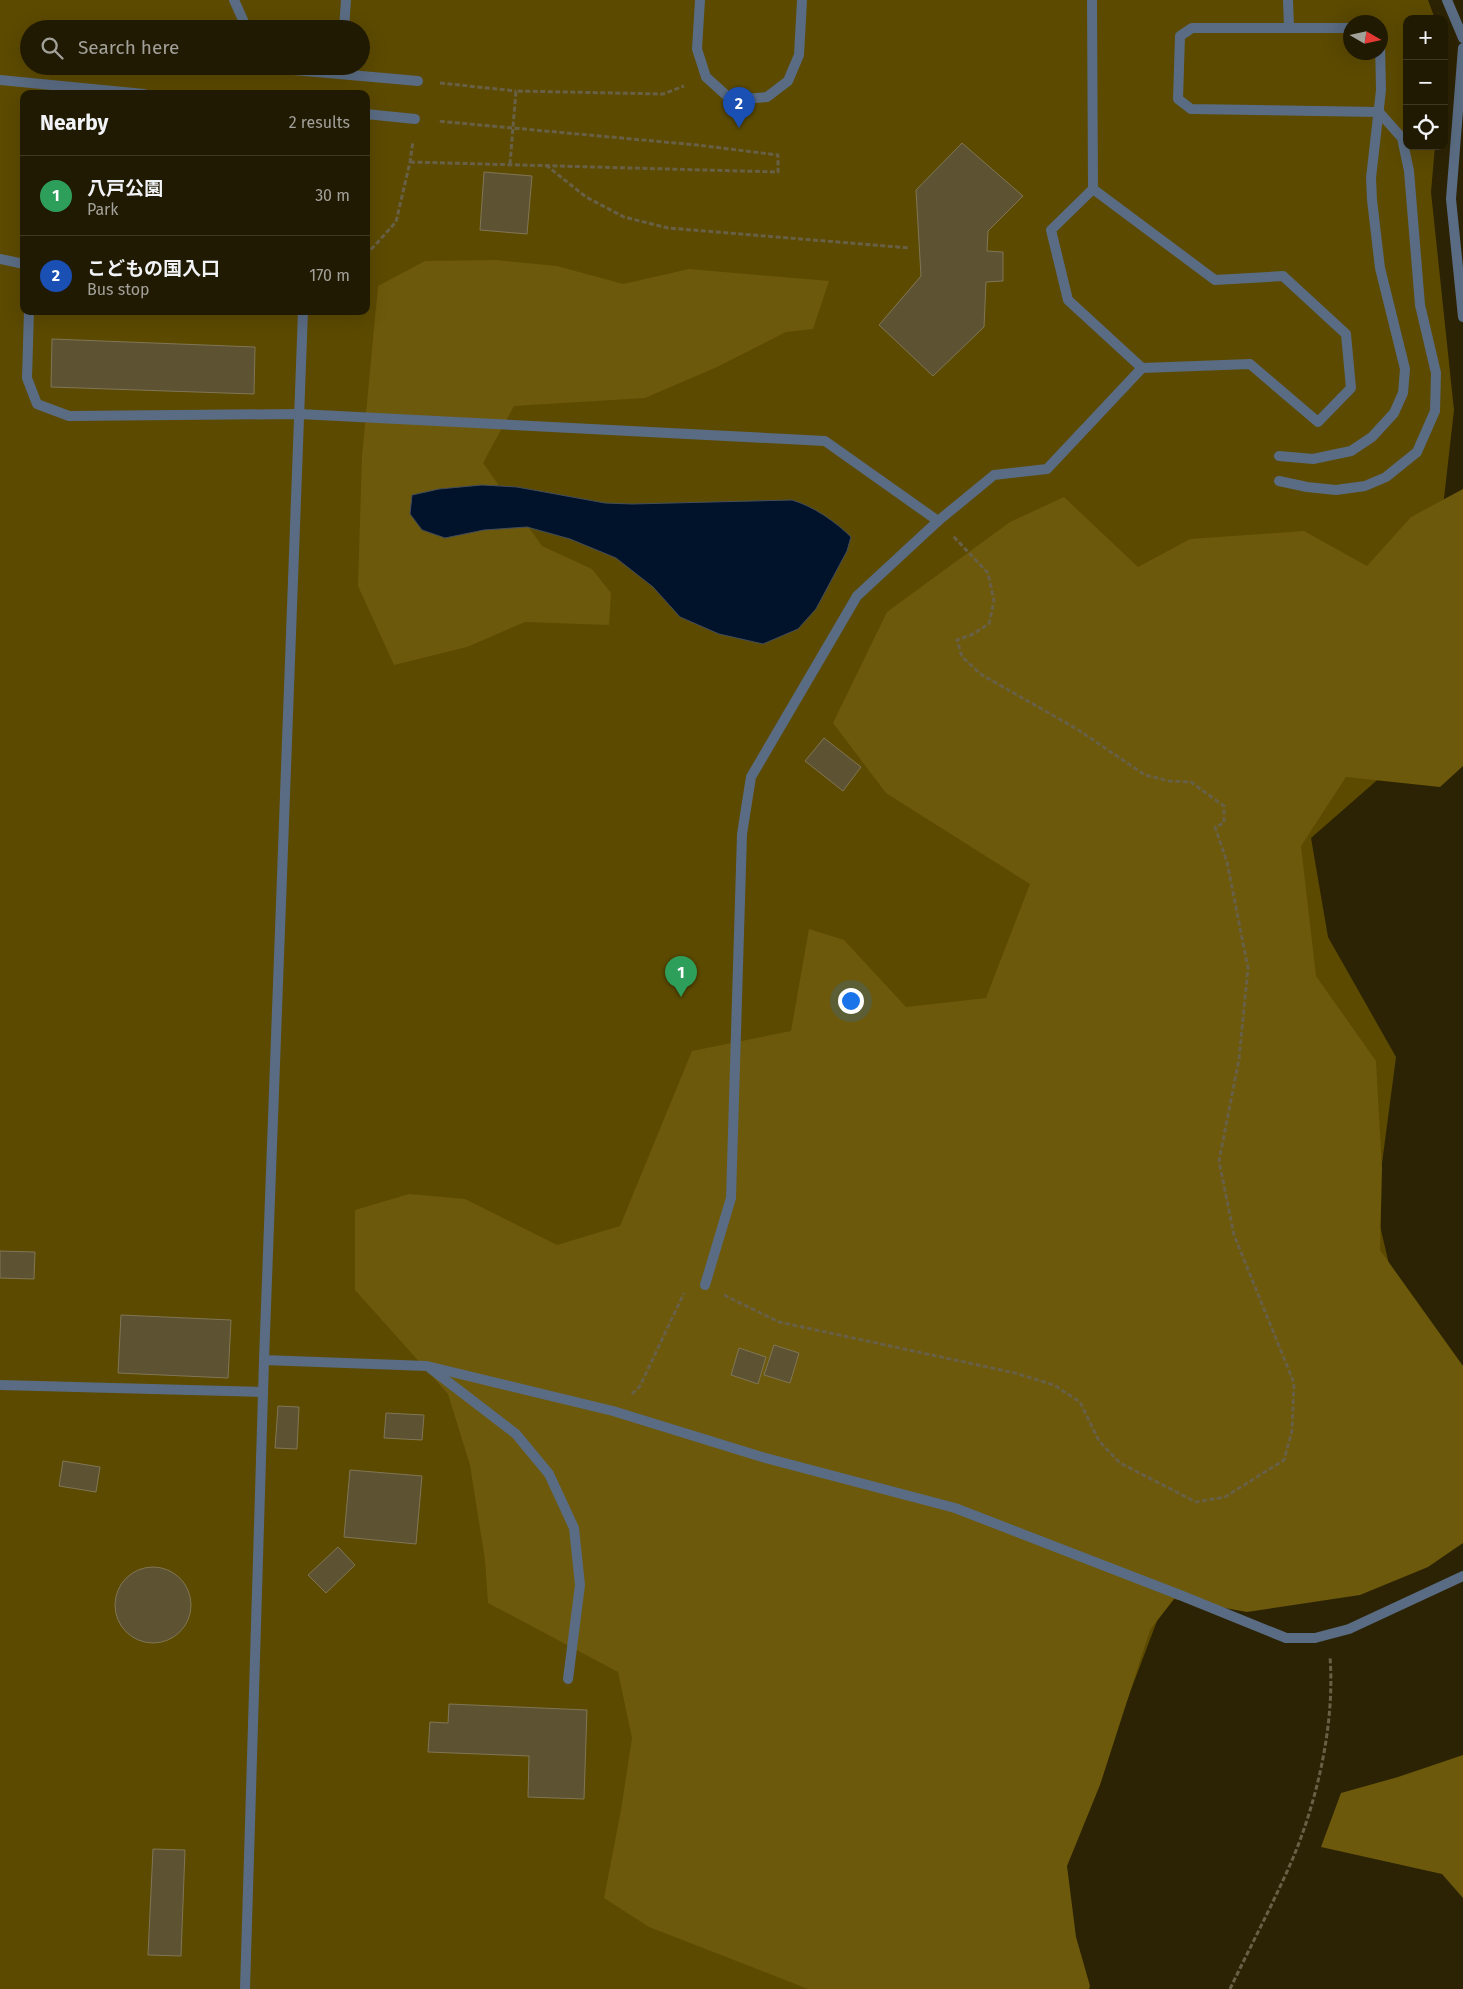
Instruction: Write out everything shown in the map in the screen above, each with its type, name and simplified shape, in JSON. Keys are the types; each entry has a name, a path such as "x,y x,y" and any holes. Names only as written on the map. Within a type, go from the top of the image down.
{"street":[{"path":"234,0 243,20"},
{"path":"345,20 346,0"},
{"path":"700,0 697,49 706,77 727,96 746,99 768,97 788,81 799,54 802,0"},
{"path":"1092,0 1093,189 1050,230 1068,300 1142,368"},
{"path":"1288,0 1289,27"},
{"path":"1447,0 1463,38"},
{"path":"1279,481 1306,487 1336,490 1364,486 1386,477 1417,452 1436,411 1436,373 1420,305 1409,172 1402,138 1379,112 1191,109 1178,99 1180,36 1192,28 1343,28"},
{"path":"1463,48 1451,199 1463,316"},
{"path":"1279,456 1313,459 1350,451 1372,437 1394,413 1402,393 1404,369 1380,268 1372,200 1371,178 1379,112 1380,60"},
{"path":"370,75 418,81"},
{"path":"0,80 103,90"},
{"path":"370,114 415,119"},
{"path":"705,1286 731,1198 742,834 751,777 857,596 938,521 994,475 1047,469 1142,368 1250,364 1318,422 1351,388 1346,334 1283,276 1215,280 1093,189"},
{"path":"0,260 20,263"},
{"path":"29,315 27,378 37,404 69,416 299,414 825,441 938,521"},
{"path":"245,1989 264,1360 303,315"},
{"path":"264,1360 427,1366 613,1411 762,1457 955,1508 1286,1638 1314,1638 1349,1629 1463,1576"},
{"path":"427,1366 516,1434 549,1474 574,1528 580,1586 568,1679"},
{"path":"0,1385 263,1392"}],"path":[{"path":"418,81 516,91 663,94 706,77"},
{"path":"510,165 516,91"},
{"path":"370,251 396,222 410,162 415,119 697,145 778,155 778,172 410,162"},
{"path":"546,166 586,197 624,217 668,228 910,248"},
{"path":"613,1411 640,1386 684,1293 705,1286 779,1322 1005,1371 1054,1384 1080,1402 1099,1441 1120,1462 1196,1502 1225,1497 1284,1460 1292,1431 1294,1383 1234,1235 1219,1161 1239,1059 1248,968 1227,862 1215,827 1224,823 1224,806 1191,782 1169,781 1145,775 1078,729 982,675 962,657 957,640 971,635 989,624 994,601 988,572 938,521"},
{"path":"1230,1989 1293,1857 1318,1782 1332,1678 1328,1635"}],"shaded area":[{"path":"0,0 1428,0 1434,15 1403,15 1403,150 1435,150 1431,192 1454,410 1442,516 1407,754 1311,838 1328,937 1396,1057 1376,1209 1411,1357 1174,1576 1064,1867 1076,1989 0,1989"},
{"path":"496,260 557,266 623,284 689,269 829,281 813,329 786,332 717,367 645,398 514,406 483,463 542,546 592,569 611,593 609,625 525,622 467,647 394,665 358,586 362,456 378,286 425,261"},
{"path":"1463,489 1463,766 1440,787 1346,777 1301,846 1316,976 1376,1061 1382,1169 1380,1250 1463,1366 1463,1543 1428,1567 1360,1595 1247,1612 1174,1599 1150,1630 1100,1785 1067,1866 1076,1937 1090,1986 1089,1989 808,1989 649,1927 604,1898 621,1810 632,1738 618,1672 488,1603 485,1560 470,1465 448,1394 355,1290 355,1210 409,1194 465,1199 557,1245 620,1226 692,1051 791,1031 809,929 844,940 906,1007 986,998 1030,884 886,793 833,723 887,612 1010,522 1064,497 1138,567 1190,539 1304,531 1367,566 1411,517"},
{"path":"1463,1755 1463,1898 1442,1874 1321,1847 1341,1793 1398,1777"}],"water":[{"path":"482,485 517,487 605,503 792,500 824,515 851,537 847,551 816,609 798,629 763,644 719,634 680,617 653,587 616,558 570,539 527,527 484,530 445,538 422,530 410,514 412,495 439,489"}],"building":[{"path":"962,143 1023,196 988,231 987,251 1003,252 1003,281 986,282 984,327 933,376 879,325 921,276 916,190"},
{"path":"484,172 532,176 527,234 480,230"},
{"path":"52,339 255,347 254,394 51,387"},
{"path":"824,738 861,767 843,791 805,761"},
{"path":"0,1251 35,1252 34,1279 0,1278"},
{"path":"121,1315 231,1320 228,1378 118,1373"},
{"path":"774,1345 799,1353 790,1383 764,1375"},
{"path":"739,1348 766,1357 758,1384 731,1375"},
{"path":"278,1406 299,1407 297,1449 275,1448"},
{"path":"386,1413 424,1415 422,1440 384,1438"},
{"path":"63,1461 100,1467 96,1492 59,1486"},
{"path":"350,1470 422,1476 416,1544 344,1537"},
{"path":"338,1547 355,1565 326,1593 308,1575"},
{"path":"146,1567 160,1567 174,1573 185,1584 191,1598 188,1620 180,1632 160,1643 146,1643 132,1637 121,1626 115,1612 115,1598 121,1584 132,1573"},
{"path":"449,1704 587,1710 584,1799 528,1797 529,1756 428,1752 430,1722 448,1723"},
{"path":"153,1849 185,1850 181,1956 148,1955"}],"place":[{"name":"こどもの国入口","path":"739,128"},
{"name":"八戸公園","path":"681,997"}]}
